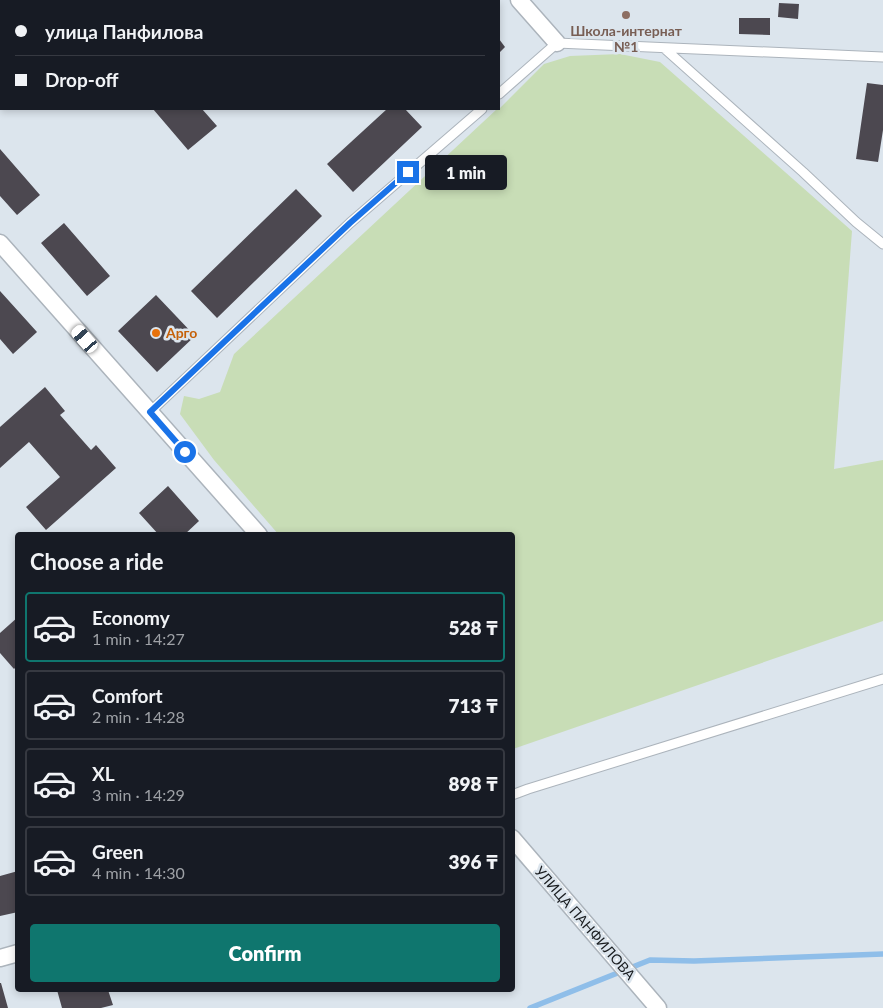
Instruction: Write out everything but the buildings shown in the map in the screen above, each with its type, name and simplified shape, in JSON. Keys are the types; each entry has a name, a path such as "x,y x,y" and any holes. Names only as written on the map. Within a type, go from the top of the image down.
{"street":[{"path":"519,0 557,43"},
{"path":"3,251 256,532"},
{"name":"УЛИЦА ПАНФИЛОВА","path":"515,841 658,1008"},
{"path":"0,958 15,954"}],"lane":[{"path":"500,93 557,43 883,57"},
{"path":"664,48 856,222 883,244"},
{"path":"150,412 350,223 481,110"},
{"path":"515,794 883,679"}],"green space":[{"path":"620,54 660,62 852,231 834,469 883,460 883,621 515,748 515,532 276,532 214,460 180,414 184,396 199,399 220,392 234,354 496,110 500,110 544,64 570,56"}],"waterway":[{"path":"530,1008 650,960 694,961 883,954"}],"place":[{"name":"Школа-интернат №1","path":"626,15"},
{"name":"Арго","path":"156,333"}],"route":[{"path":"185,452 150,412 350,223 408,172"}]}
